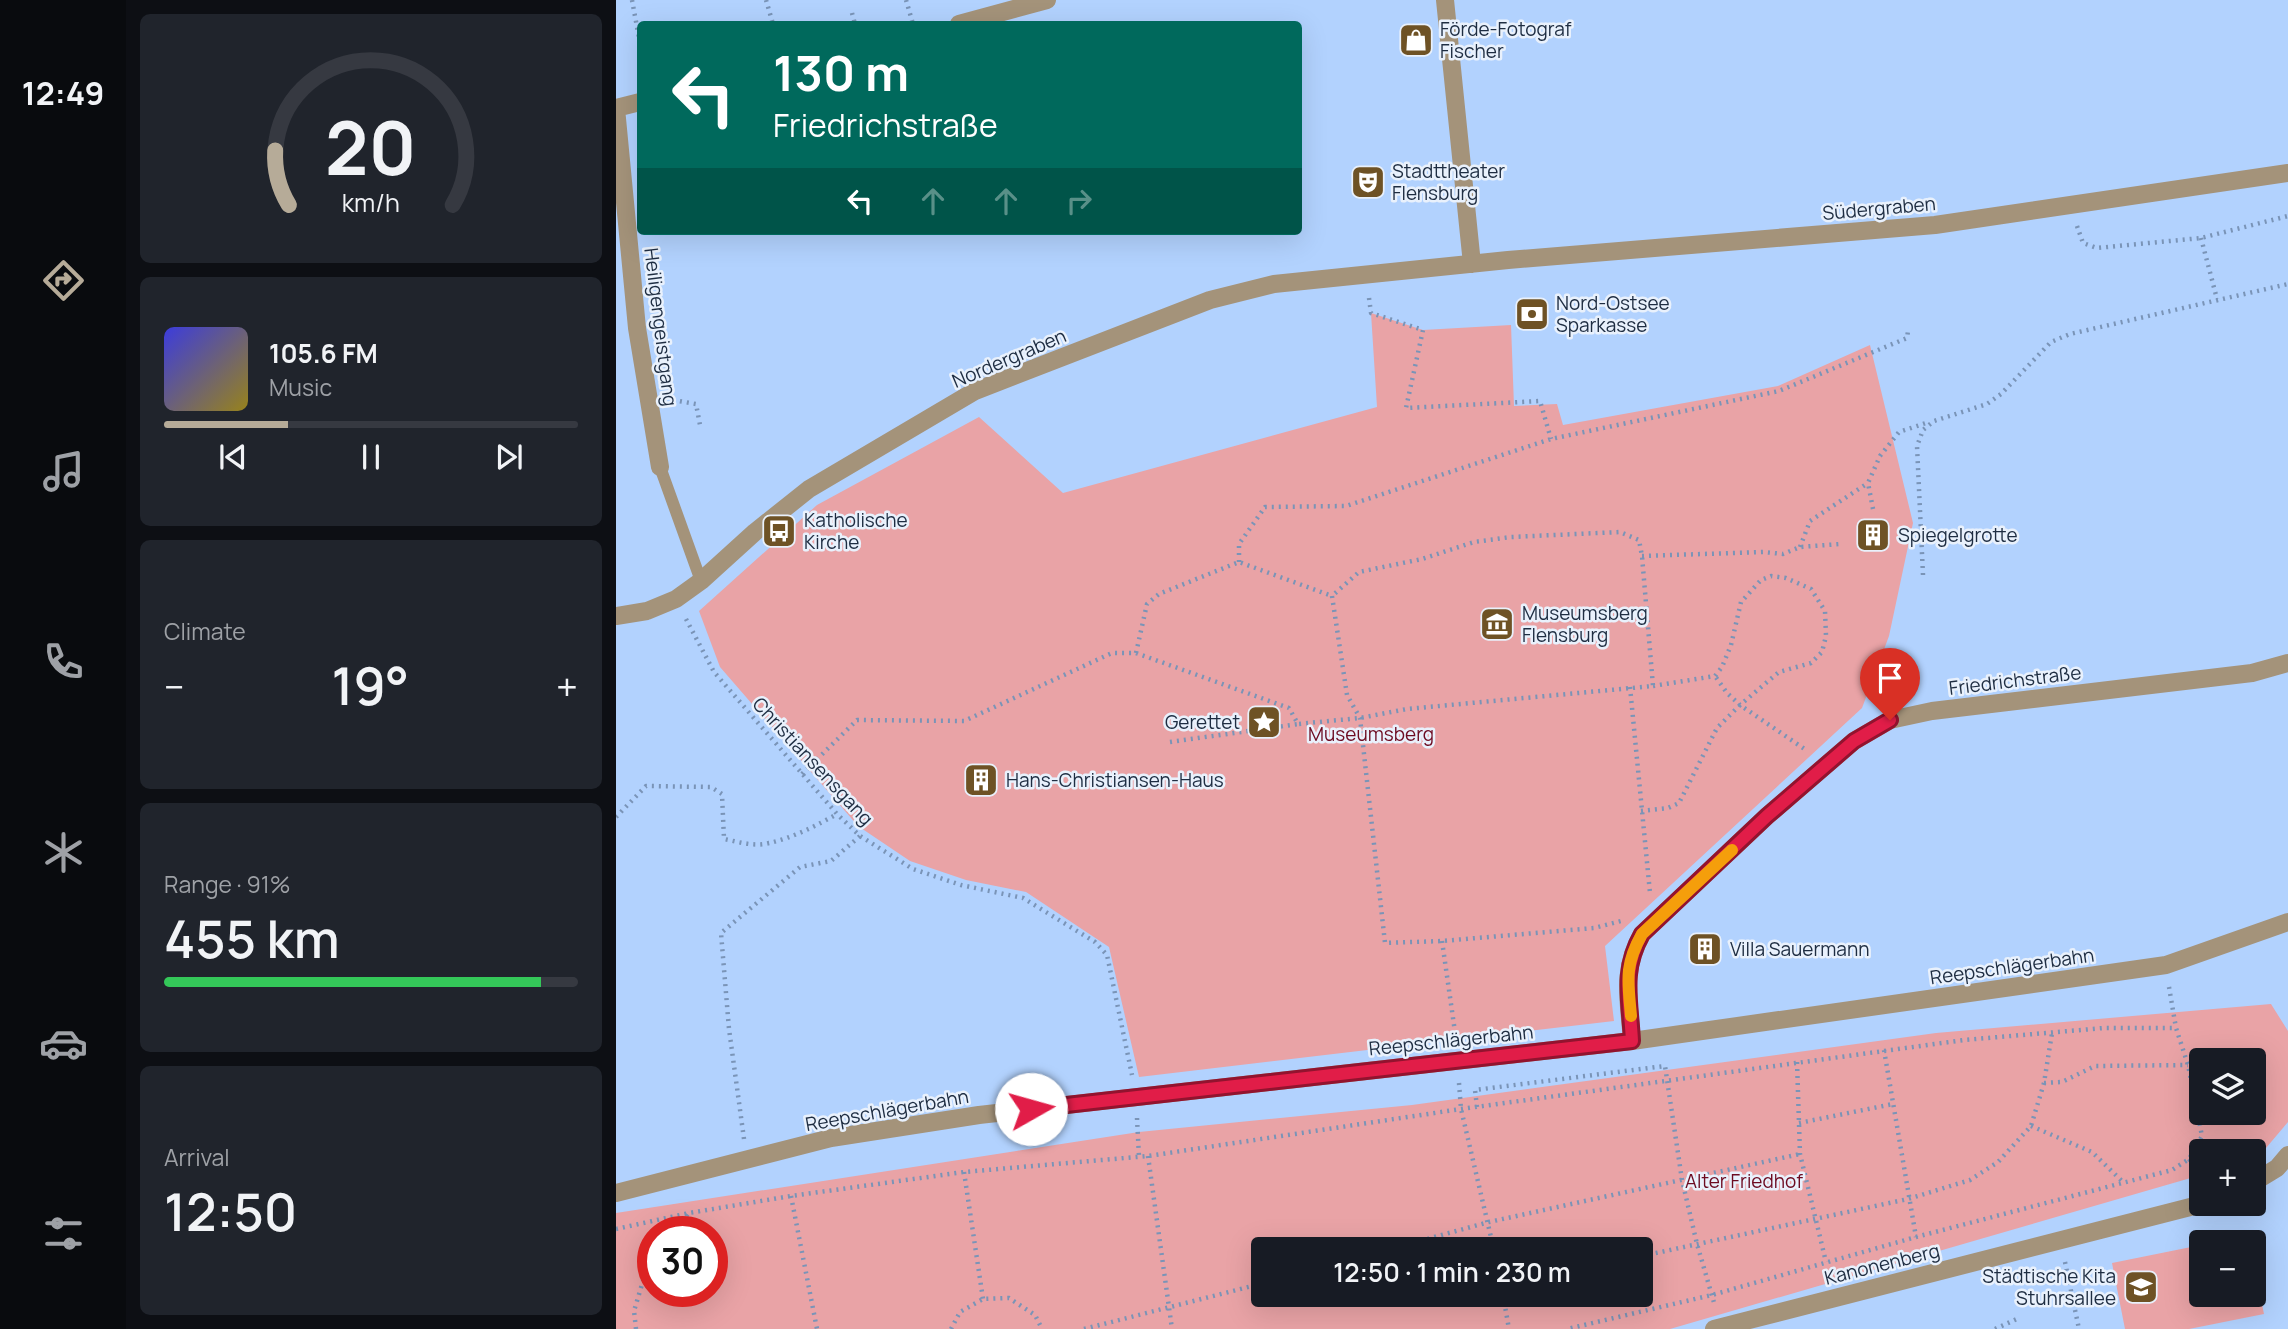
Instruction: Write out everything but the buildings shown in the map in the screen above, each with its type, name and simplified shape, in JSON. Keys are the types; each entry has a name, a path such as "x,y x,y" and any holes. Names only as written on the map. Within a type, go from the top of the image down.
{"street":[{"path":"969,21 1047,0"},
{"path":"1445,0 1472,264"},
{"path":"616,108 637,103"},
{"name":"Heiligengeistgang","path":"616,108 637,327 660,467"},
{"name":"Südergraben","path":"1472,264 1935,225 2288,173"},
{"name":"Nordergraben","path":"616,616 647,611 676,599 810,488 975,391 1210,300 1274,285 1472,264"},
{"name":"Friedrichstraße","path":"1632,1041 1627,970 1632,952 1642,934 1767,816 1854,741 1890,720 1945,709 2252,673 2288,663"},
{"name":"Reepschlägerbahn","path":"616,1193 831,1138 979,1115 1632,1041 2166,965 2288,922"},
{"path":"2266,1175 2277,1168 2288,1154"},
{"name":"Kanonenberg","path":"1718,1328 2189,1207"}],"lane":[{"path":"660,467 701,581"}],"path":[{"path":"632,0 637,27"},
{"path":"766,0 772,21"},
{"path":"906,0 912,21"},
{"path":"852,13 854,21"},
{"path":"2097,248 2201,238 2288,216"},
{"path":"2201,238 2217,299"},
{"path":"1365,277 1371,313 1423,330 1406,408 1540,401 1551,439"},
{"path":"1800,547 1810,521 1868,483 1880,456 1899,432 1987,404 2001,394 2051,342 2070,334 2288,284"},
{"path":"1240,562 1239,544 1265,507 1346,506 1551,439 1779,391 1907,338 1908,331"},
{"path":"667,399 696,404 700,425"},
{"path":"1923,575 1917,446 1923,430 1934,421"},
{"path":"1868,483 1873,509"},
{"path":"1332,596 1359,572 1422,559 1475,542 1499,538 1620,532 1639,540 1653,685"},
{"path":"1642,556 1764,552 1783,554 1800,547 1840,544"},
{"path":"1136,653 1147,604 1159,594 1240,562 1332,596"},
{"path":"1170,742 1360,718 1407,709 1653,685 1715,676 1731,645 1741,602 1761,580 1771,576 1786,578 1811,589 1825,611 1826,636 1822,652 1811,663 1779,672 1717,728 1679,803 1668,808 1641,811"},
{"path":"1332,596 1347,695 1360,718 1385,943 1443,941 1594,928"},
{"name":"Christiansensgang","path":"676,599 714,672 837,814 860,836 913,869 961,885 1023,898 1095,942 1107,955 1136,1097 1139,1157"},
{"path":"802,774 857,720 964,721 1112,653 1136,653 1289,708 1298,724"},
{"path":"1715,676 1740,705 1827,765"},
{"path":"1630,687 1651,900"},
{"path":"616,817 646,786 710,787 722,794 724,839 749,845 769,844 837,814"},
{"path":"747,1160 729,1029 721,933 800,867 831,861 860,836"},
{"path":"1443,941 1459,1060"},
{"path":"2166,965 2176,1028 2188,1065 2202,1136 2200,1139"},
{"path":"616,1228 792,1196 964,1172 1148,1156 1884,1050 2104,1028 2176,1028"},
{"path":"1653,1254 1908,1199 1970,1180 1998,1162 2031,1126 2044,1083 2053,1032"},
{"path":"1884,1050 1916,1237"},
{"path":"1797,1062 1800,1154 1826,1262"},
{"path":"2044,1083 2062,1082 2095,1066 2188,1065"},
{"path":"1478,1107 1475,1090 1665,1066 1682,1180 1718,1328"},
{"path":"1459,1085 1461,1109 1492,1237"},
{"path":"1799,1123 1893,1104"},
{"path":"2031,1126 2092,1152 2124,1183"},
{"path":"1434,1237 1489,1222 1800,1154"},
{"path":"1148,1156 1172,1329"},
{"path":"1567,1329 1712,1295 1916,1237 2172,1170 2189,1159"},
{"path":"964,1172 983,1298"},
{"path":"792,1196 817,1329"},
{"path":"2061,1240 2079,1329"},
{"path":"1084,1329 1251,1286"},
{"path":"950,1329 960,1312 983,1298 1009,1298 1035,1315 1042,1329"},
{"path":"636,1329 634,1311 637,1301"},
{"path":"1505,1307 1508,1329"},
{"path":"1995,1329 2019,1318"}],"green space":[{"name":"Museumsberg","path":"1371,313 1423,330 1511,325 1514,406 1557,404 1563,425 1778,386 1870,345 1913,523 1889,636 1862,708 1605,946 1614,1021 1139,1077 1109,947 1026,892 966,880 910,861 858,826 720,667 699,611 817,505 979,417 1063,493 1377,407"},
{"name":"Alter Friedhof","path":"2271,1004 2288,1031 2288,1122 2266,1148 2266,1139 2189,1139 2189,1178 1670,1329 616,1329 616,1213 1139,1132 1412,1105 1936,1033"},
{"path":"2189,1247 2189,1307 2263,1307 2264,1314 2189,1329 2125,1329 2112,1263"}],"slow traffic":[{"path":"1631,1016 1627,970 1632,952 1642,934 1732,850"}],"place":[{"name":"Förde-Fotograf Fischer","path":"1416,40"},
{"name":"Stadttheater Flensburg","path":"1368,182"},
{"name":"Nord-Ostsee Sparkasse","path":"1532,314"},
{"name":"Katholische Kirche","path":"779,531"},
{"name":"Spiegelgrotte","path":"1873,535"},
{"name":"Museumsberg Flensburg","path":"1497,624"},
{"name":"Gerettet","path":"1264,722"},
{"name":"Hans-Christiansen-Haus","path":"981,780"},
{"name":"Villa Sauermann","path":"1705,949"},
{"name":"Städtische Kita Stuhrsallee","path":"2141,1287"}],"route":[{"path":"1031,1109 1632,1041 1627,970 1632,952 1642,934 1767,816 1854,741 1890,720"}]}
